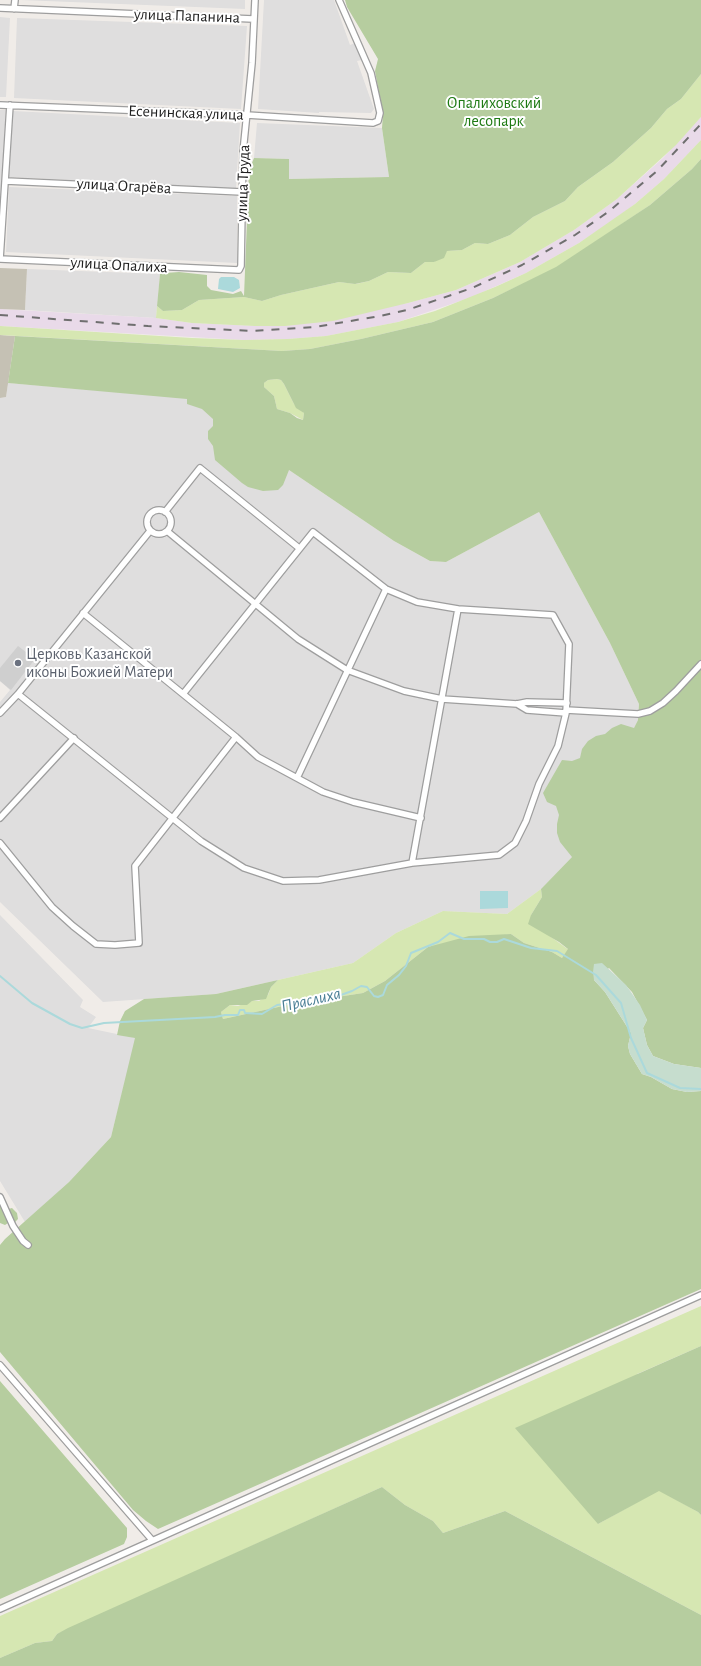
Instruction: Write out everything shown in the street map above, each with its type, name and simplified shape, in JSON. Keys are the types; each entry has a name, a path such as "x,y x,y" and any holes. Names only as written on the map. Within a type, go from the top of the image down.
{"street":[{"path":"14,9 15,0"},
{"name":"улица Труда","path":"239,270 241,266 242,192 255,0"},
{"name":"Есенинская улица","path":"0,105 247,115 373,123 378,120 380,113 370,73 340,0"},
{"name":"улица Папанина","path":"0,8 253,19"},
{"path":"0,259 10,105"},
{"name":"улица Огарёва","path":"6,181 242,192"},
{"name":"улица Опалиха","path":"0,259 239,270"},
{"path":"165,512 200,468 299,548"},
{"path":"158,510 165,512 170,517 170,525 167,531 162,534 156,534 150,531 147,525 147,518 151,512 158,510"},
{"path":"0,713 18,694 150,531"},
{"path":"167,531 298,639 347,670 404,691 442,699 517,704 527,702 567,703"},
{"path":"18,694 202,841 244,868 283,880 319,880 412,863 499,855 515,843 526,820 538,784 558,746 567,703 569,644 553,614 458,609 417,602 386,589 313,532 183,694"},
{"path":"297,778 386,589"},
{"path":"412,863 458,609"},
{"path":"83,613 236,737 258,757 323,792 353,802 420,818"},
{"path":"517,704 527,710 638,714 650,711 663,703 676,692 701,664"},
{"path":"0,843 52,907 96,944 115,945 139,943 135,866 236,737"},
{"path":"0,818 74,738"},
{"path":"0,1197 13,1226 23,1241 28,1245"},
{"path":"0,1609 701,1295"},
{"path":"0,1365 152,1540"}],"shaded area":[{"path":"21,0 245,0 245,9"},
{"path":"264,0 334,0 350,45 355,43 362,60 357,61 374,109 371,113 319,113 258,109"},
{"path":"0,17 10,18 6,97 0,97"},
{"path":"17,18 247,26 241,109 14,98"},
{"path":"0,110 6,110 0,203"},
{"path":"13,111 240,123 236,188 9,177"},
{"path":"701,117 701,140 664,179 615,219 579,243 526,273 469,298 398,322 326,336 244,340 0,326 0,309 156,318 192,323 285,326 408,303 456,290 520,262 574,230 617,199 663,158"},
{"path":"257,123 382,128 389,177 289,179 289,159 254,158"},
{"path":"9,187 237,196 237,263 6,252"},
{"path":"0,268 27,269 25,310 0,309"},
{"path":"27,269 160,274 156,318 25,310"},
{"path":"0,335 15,336 6,397 0,398"},
{"path":"8,383 224,401 289,470 394,541 430,561 446,562 539,512 610,643 639,704 638,720 572,857 541,889 507,914 443,911 396,933 353,963 216,994 103,1002 0,902 0,702 10,690 0,681 0,398 6,397"},
{"path":"18,646 35,659 11,690 0,681 0,668"},
{"path":"0,915 83,1000 80,1007 96,1017 88,1028 136,1038 111,1137 69,1182 25,1222 0,1181"}],"green space":[{"name":"Опалиховский лесопарк","path":"345,0 701,0 701,74 681,99 667,109 651,128 613,162 578,187 565,201 533,217 510,235 488,244 475,243 462,250 447,251 444,258 434,262 425,262 411,273 388,272 369,281 355,284 339,282 281,295 262,301 244,297 199,300 182,310 163,311 157,306 160,274 165,273 179,272 207,275 207,286 211,290 233,294 241,291 244,296 249,170 254,158 289,159 289,179 389,177 382,128 383,114 375,71 378,59 347,7"},
{"path":"701,74 701,117 676,145 617,199 574,230 520,262 456,290 333,321 285,326 255,326 192,323 156,318 157,306 163,311 182,310 199,300 244,297 262,301 281,295 339,282 356,284 369,281 388,272 411,273 425,262 434,262 447,251 462,250 475,243 488,244 510,235 533,217 565,201 578,187 613,162 651,128 667,109 681,99"},
{"path":"701,140 701,159 692,169 650,205 556,268 493,298 433,322 310,349 282,351 0,335 0,326 192,338 244,340 288,339 326,336 398,322 435,311 495,287 526,273 579,243 635,204 664,179"},
{"path":"701,159 701,1068 674,1064 653,1056 647,1045 643,1028 647,1020 632,992 609,968 594,980 605,992 631,1033 628,1046 630,1054 642,1074 651,1077 672,1089 687,1092 701,1091 701,1289 158,1529 133,1510 0,1352 0,1245 69,1182 111,1137 135,1038 117,1035 120,1021 125,1011 144,999 216,994 278,980 271,987 266,999 252,1001 247,1005 230,1005 221,1012 223,1019 292,1004 363,993 385,981 428,947 469,936 511,934 524,943 552,952 562,958 568,949 528,924 531,915 542,897 541,889 572,857 560,842 557,833 559,815 556,806 547,802 543,793 562,760 572,761 580,758 582,749 588,741 596,736 605,734 612,728 621,724 634,728 638,720 639,704 610,643 539,512 446,562 430,561 394,541 289,470 283,485 278,490 263,491 248,487 242,483 215,460 213,446 208,439 208,431 213,426 213,419 202,409 187,404 187,399 8,383 15,336 282,351 310,349 433,322 493,298 556,267 650,205 692,169","holes":["268,380 281,380 296,408 304,413 303,420 290,413 277,409 274,396 264,387 264,383"]},
{"path":"268,380 281,380 294,404 304,413 303,420 290,413 277,409 274,396 264,387 264,383"},
{"path":"541,889 542,897 531,915 547,934 569,950 562,958 552,952 524,943 511,934 428,947 385,981 363,993 292,1004 223,1019 221,1012 230,1005 238,1006 252,1001 259,1001 268,995 271,987 278,980 353,963 396,933 443,911 507,914"},
{"path":"602,963 626,985 640,1005 647,1020 643,1028 647,1045 653,1056 674,1064 701,1068 701,1091 687,1092 672,1089 651,1077 642,1074 630,1054 628,1046 631,1033 605,992 594,980 594,964"},
{"path":"0,1204 2,1209 5,1210 12,1208 17,1213 18,1219 15,1222 11,1221 5,1225 0,1223"},
{"path":"701,1306 701,1346 637,1374 598,1524 659,1490 698,1512 701,1515 701,1615 505,1511 443,1533 433,1521 405,1505 382,1487 57,1634 52,1641 35,1643 0,1658 0,1616"},
{"path":"701,1346 701,1515 659,1491 598,1524 515,1428"},
{"path":"0,1381 127,1528 127,1537 124,1544 0,1599"},
{"path":"382,1487 405,1505 433,1521 443,1533 505,1511 701,1615 701,1666 0,1666 0,1658 35,1643 52,1641 57,1634 68,1628"}],"water":[{"path":"221,277 234,277 239,280 240,288 233,292 218,289 219,279"},
{"path":"480,891 508,891 508,908 480,909"}],"waterway":[{"name":"Праслиха","path":"0,976 32,1003 70,1024 82,1028 104,1023 238,1015 240,1010 244,1010 245,1013 262,1014 277,1005 307,1004 327,1000 361,986 367,987 374,996 378,997 383,995 387,985 399,975 406,966 411,953 438,942 450,933 464,939 484,939 490,942 497,942 504,939 531,948 557,951 596,975 621,1003 631,1038 647,1073 680,1088 701,1089"}],"railway":[{"path":"0,315 148,326 253,331 315,327 407,310 472,288 522,265 575,235 608,212 657,171 701,124"}],"place":[{"name":"Церковь Казанской иконы Божией Матери","path":"18,663"}]}
